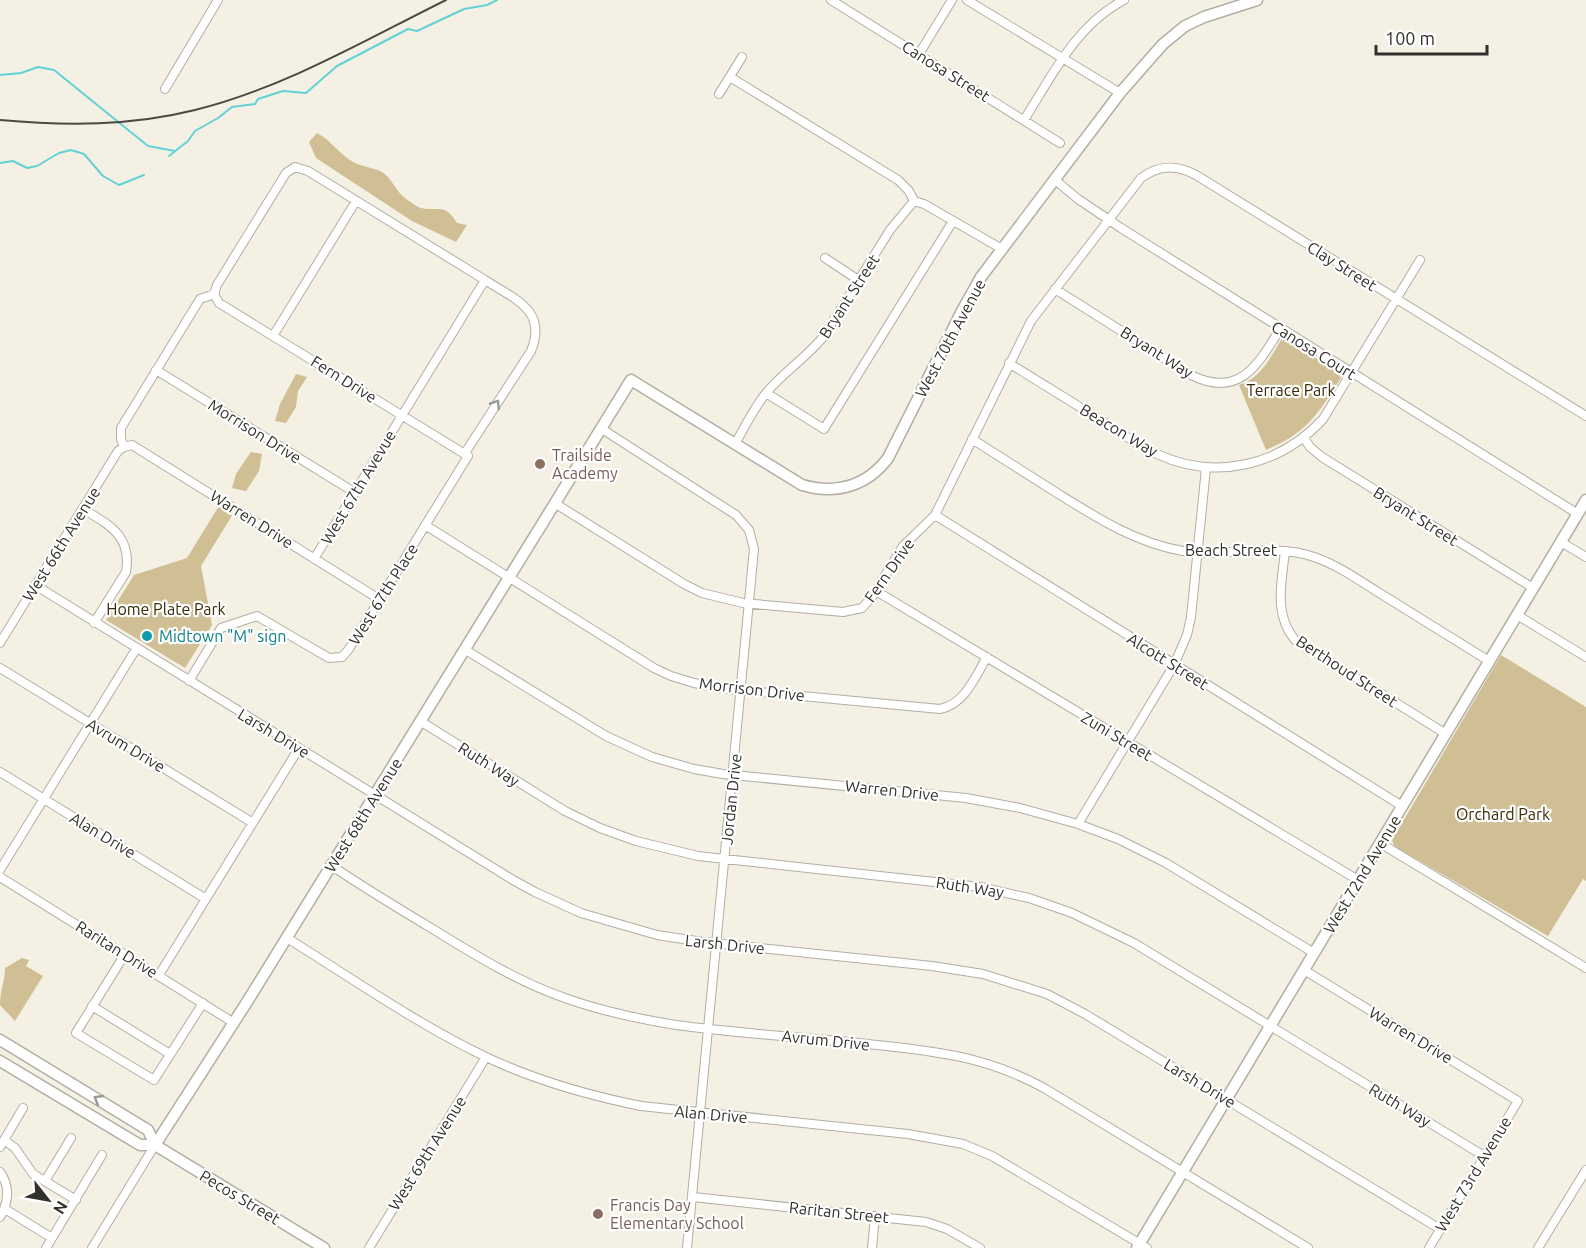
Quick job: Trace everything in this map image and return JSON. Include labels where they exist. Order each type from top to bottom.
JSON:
[{"type":"street","points":[[165,89],[218,0]]},
{"type":"street","name":"Canosa Street","points":[[831,0],[1060,142]]},
{"type":"street","points":[[919,54],[952,0]]},
{"type":"street","points":[[967,0],[1120,93]]},
{"type":"street","points":[[1024,120],[1061,58],[1086,29],[1112,6],[1124,0]]},
{"type":"street","name":"West 70th Avenue","points":[[631,380],[790,479],[810,487],[830,489],[848,487],[870,477],[888,458],[968,301],[1002,249],[1120,93],[1163,44],[1185,27],[1204,17],[1257,0]]},
{"type":"street","points":[[719,94],[742,57]]},
{"type":"street","points":[[730,76],[898,180],[909,191],[914,201],[924,204],[1002,249]]},
{"type":"street","name":"West 67th Place","points":[[189,681],[221,628],[257,616],[328,658],[342,657],[350,649],[531,351],[537,328],[534,317],[525,305],[308,171],[295,167],[286,174],[217,285],[214,294]]},
{"type":"street","name":"Clay Street","points":[[1108,220],[1132,188],[1148,173],[1165,167],[1184,168],[1586,416]]},
{"type":"street","name":"Canosa Court","points":[[1054,179],[1108,220],[1578,514]]},
{"type":"street","points":[[273,336],[356,201]]},
{"type":"street","name":"Bryant Street","points":[[735,444],[766,393],[813,350],[836,319],[890,230],[914,201]]},
{"type":"street","name":"Fern Drive","points":[[556,504],[692,588],[718,598],[750,604],[851,612],[862,608],[876,591],[903,546],[935,515],[1031,321],[1108,220]]},
{"type":"street","points":[[766,393],[824,429],[953,221]]},
{"type":"street","points":[[825,258],[860,280]]},
{"type":"street","name":"Beacon Way","points":[[1009,363],[1156,453],[1185,464],[1206,468],[1235,467],[1252,463],[1284,450],[1304,438],[1323,419],[1420,260]]},
{"type":"street","name":"West 67th Avevue","points":[[314,559],[485,280]]},
{"type":"street","name":"Bryant Way","points":[[1055,289],[1191,375],[1208,382],[1230,381],[1250,372],[1260,362],[1280,329]]},
{"type":"street","points":[[124,447],[121,428],[200,299],[214,294]]},
{"type":"street","name":"Fern Drive","points":[[214,294],[219,303],[467,454]]},
{"type":"street","name":"Morrison Drive","points":[[156,370],[354,492]]},
{"type":"street","name":"West 68th Avenue","points":[[92,1248],[332,866],[631,380]]},
{"type":"street","name":"Jordan Drive","points":[[602,429],[730,511],[751,534],[754,549],[687,1248]]},
{"type":"street","name":"Bryant Street","points":[[1304,438],[1310,447],[1322,457],[1533,588]]},
{"type":"street","name":"Beach Street","points":[[972,439],[1118,530],[1170,548],[1198,553],[1226,554],[1267,549],[1317,558],[1343,570],[1489,661]]},
{"type":"street","name":"Warren Drive","points":[[124,447],[132,445],[379,598]]},
{"type":"street","name":"West 66th Avenue","points":[[0,643],[117,451],[124,447]]},
{"type":"street","points":[[1078,824],[1182,649],[1189,627],[1206,468]]},
{"type":"street","name":"West 72nd Avenue","points":[[1141,1247],[1227,1098],[1586,500]]},
{"type":"street","points":[[83,509],[120,535],[128,562],[126,572],[94,623]]},
{"type":"street","name":"Alcott Street","points":[[935,515],[1402,806]]},
{"type":"street","name":"Morrison Drive","points":[[425,525],[630,654],[664,673],[694,682],[940,710],[960,700],[987,657]]},
{"type":"street","points":[[1561,542],[1586,557]]},
{"type":"street","name":"Berthoud Street","points":[[1285,551],[1281,606],[1284,624],[1295,640],[1446,734]]},
{"type":"street","name":"Larsh Drive","points":[[35,585],[513,880],[558,904],[633,929],[680,939],[932,966],[983,974],[1047,994],[1227,1098],[1440,1229]]},
{"type":"street","name":"Zuni Street","points":[[876,591],[1358,880]]},
{"type":"street","points":[[1517,615],[1586,657]]},
{"type":"street","points":[[0,870],[136,649]]},
{"type":"street","name":"Warren Drive","points":[[464,649],[626,747],[680,766],[734,775],[966,798],[1020,808],[1078,824],[1118,839],[1166,863],[1314,953]]},
{"type":"street","name":"Avrum Drive","points":[[0,668],[253,823]]},
{"type":"street","name":"Ruth Way","points":[[420,721],[566,811],[600,828],[656,847],[724,859],[951,882],[1004,891],[1072,913],[1114,933],[1484,1156]]},
{"type":"street","points":[[159,975],[299,748]]},
{"type":"street","name":"Alan Drive","points":[[0,772],[206,898]]},
{"type":"street","points":[[1380,843],[1586,968]]},
{"type":"street","name":"Avrum Drive","points":[[332,866],[472,953],[565,998],[630,1016],[708,1029],[939,1052],[983,1061],[1007,1070],[1044,1088],[1308,1248]]},
{"type":"street","name":"Raritan Drive","points":[[0,877],[234,1023]]},
{"type":"street","name":"Alan Drive","points":[[287,938],[448,1038],[525,1074],[641,1106],[908,1134],[963,1144],[992,1156],[1141,1247]]},
{"type":"street","points":[[125,954],[76,1033],[93,1044],[154,1080],[203,1003]]},
{"type":"street","name":"Warren Drive","points":[[1304,970],[1518,1101]]},
{"type":"street","points":[[92,1006],[170,1053]]},
{"type":"street","name":"Pecos Street","points":[[0,1040],[148,1130],[155,1145]]},
{"type":"street","name":"West 69th Avenue","points":[[369,1248],[486,1057]]},
{"type":"street","name":"Pecos Street","points":[[0,1061],[140,1144],[155,1145],[324,1248]]},
{"type":"street","name":"West 73rd Avenue","points":[[1429,1248],[1518,1101]]},
{"type":"street","points":[[23,1108],[2,1144],[15,1148],[33,1174],[76,1200]]},
{"type":"street","points":[[45,1181],[71,1138]]},
{"type":"street","points":[[46,1248],[102,1155]]},
{"type":"street","points":[[1538,1248],[1586,1170]]},
{"type":"street","points":[[0,1172],[8,1193],[2,1213],[52,1238]]},
{"type":"street","name":"Raritan Street","points":[[693,1197],[934,1224],[980,1248]]},
{"type":"street","points":[[872,1248],[875,1216]]},
{"type":"green space","points":[[317,133],[353,162],[383,173],[402,195],[416,206],[445,210],[457,223],[467,225],[456,242],[412,221],[316,158],[309,142]]},
{"type":"green space","name":"Terrace Park","points":[[1287,339],[1339,373],[1341,378],[1318,412],[1302,429],[1266,450],[1239,385],[1253,378],[1269,360],[1281,340]]},
{"type":"green space","points":[[296,374],[307,377],[298,391],[296,407],[286,423],[275,421],[280,404]]},
{"type":"green space","points":[[251,452],[262,454],[259,471],[246,491],[232,488],[236,474]]},
{"type":"green space","name":"Home Plate Park","points":[[222,501],[236,509],[201,566],[212,625],[185,668],[106,620],[134,575],[187,558]]},
{"type":"green space","name":"Orchard Park","points":[[1501,655],[1586,707],[1586,881],[1583,879],[1548,936],[1394,846],[1392,840]]},
{"type":"green space","points":[[22,958],[29,960],[26,966],[43,976],[15,1021],[0,1005],[0,1000],[5,968]]},
{"type":"waterway","points":[[169,156],[188,141],[195,131],[232,107],[255,104],[258,99],[283,91],[306,93],[337,66],[408,29],[417,31],[464,9],[487,5],[497,0]]},
{"type":"waterway","points":[[0,75],[21,73],[38,67],[54,70],[148,146],[175,151]]},
{"type":"waterway","points":[[0,163],[13,161],[27,168],[37,166],[59,153],[71,150],[84,154],[103,176],[119,185],[144,175]]},
{"type":"railway","points":[[0,120],[74,124],[123,122],[195,110],[228,101],[324,62],[446,0]]},
{"type":"place","name":"Trailside Academy","points":[[540,464]]},
{"type":"place","name":"Midtown \"M\" sign","points":[[147,636]]},
{"type":"place","name":"Francis Day Elementary School","points":[[598,1214]]}]
